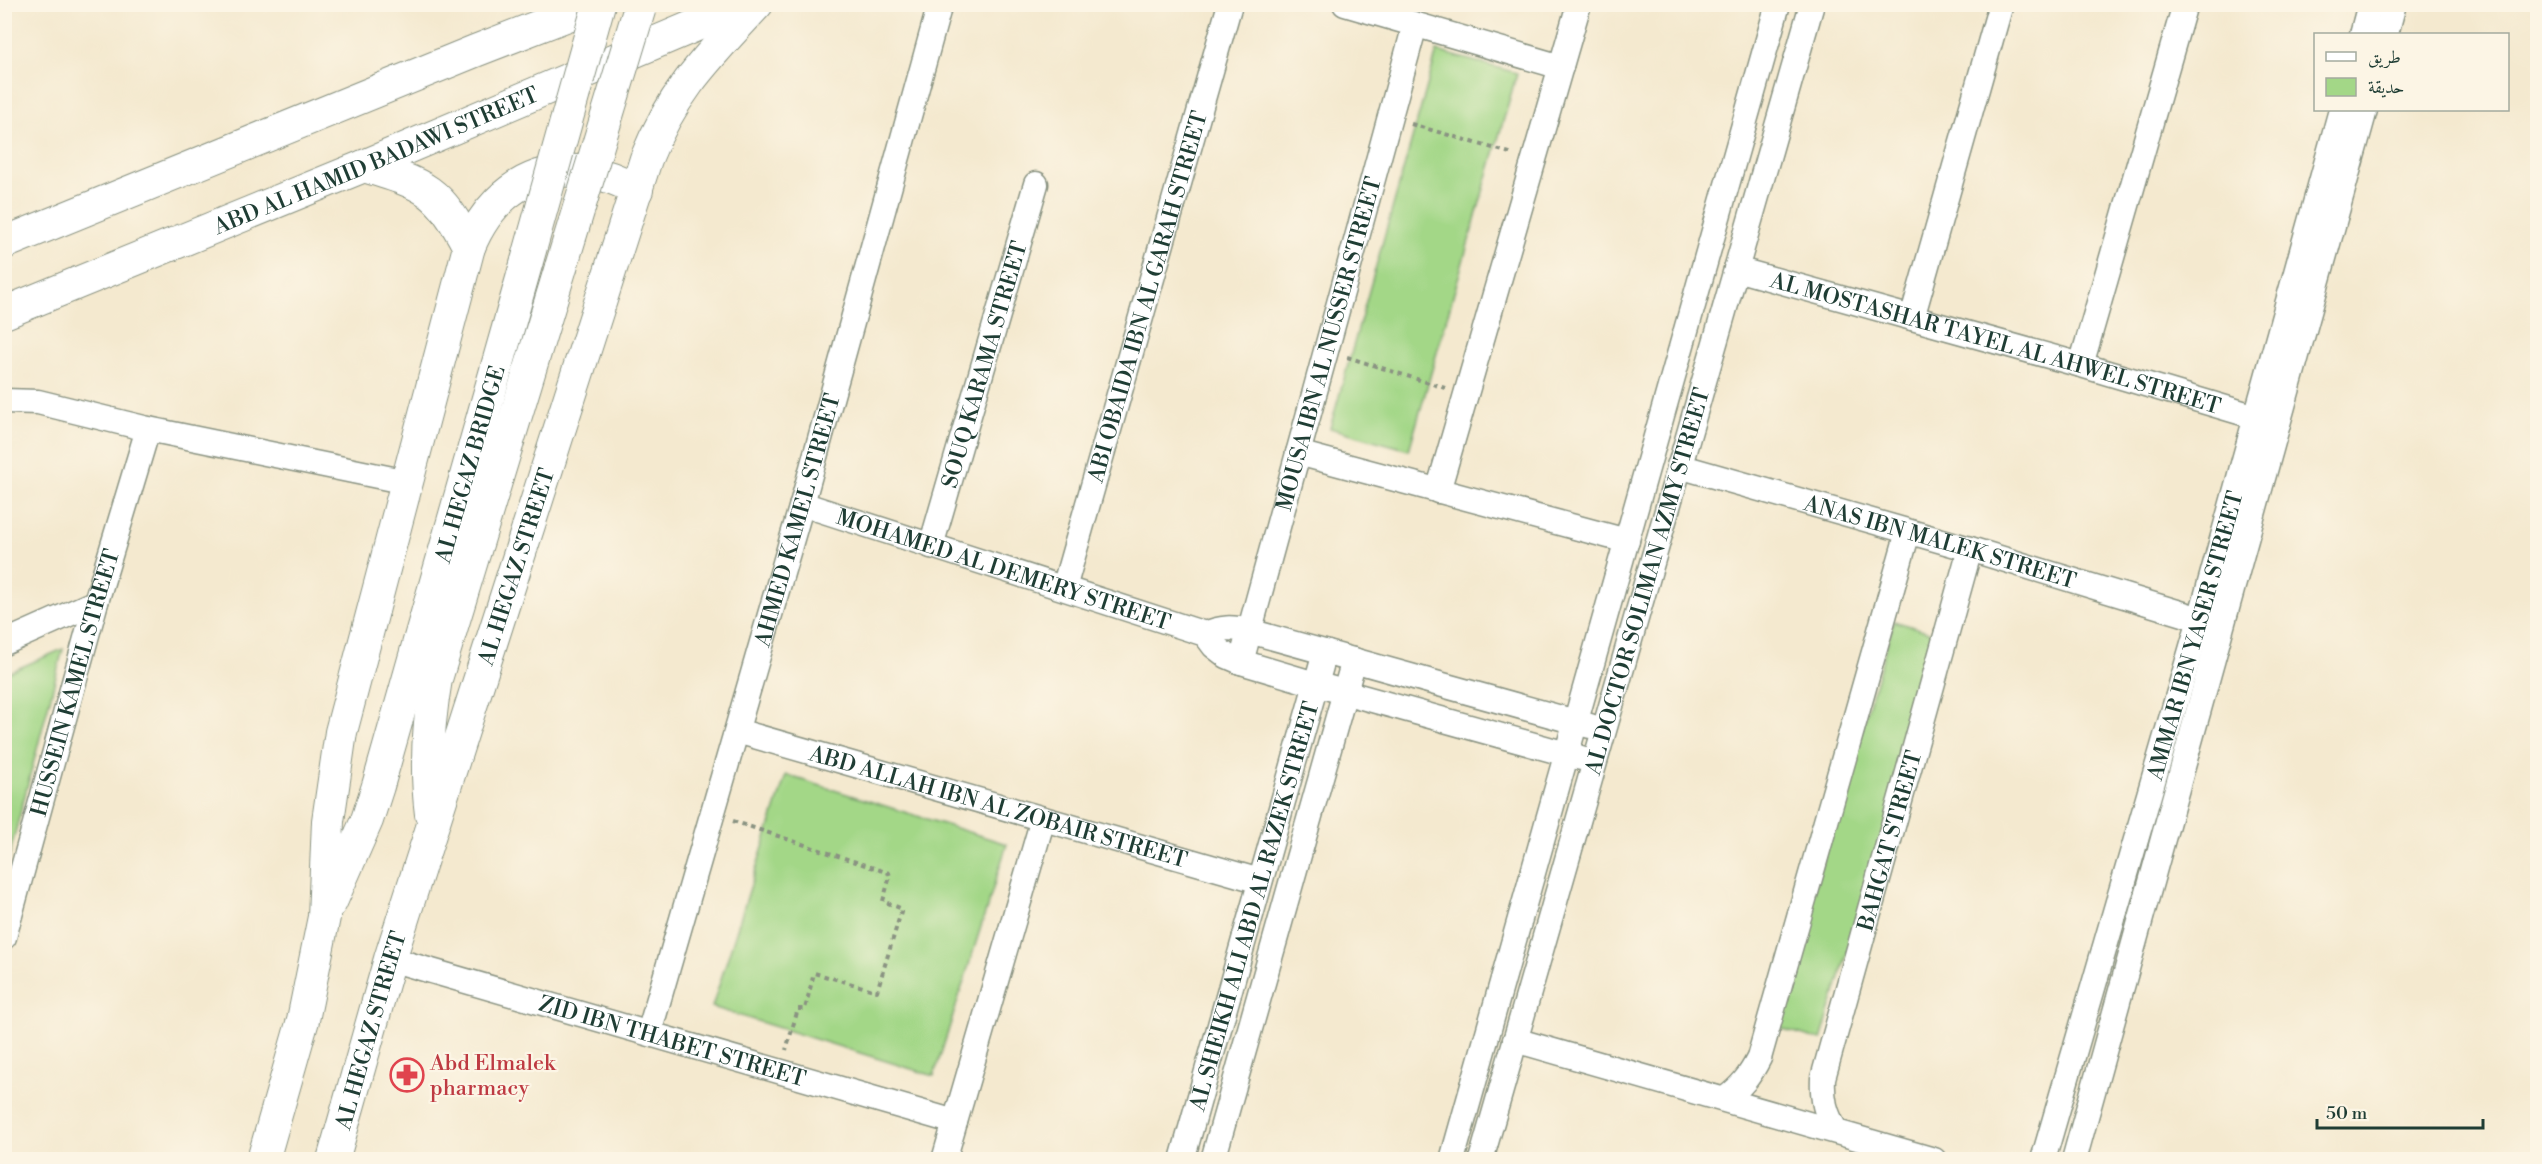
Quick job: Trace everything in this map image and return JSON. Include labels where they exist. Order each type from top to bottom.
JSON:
[{"type":"main road","points":[[475,51],[531,4]]},
{"type":"main road","points":[[4,243],[475,51],[598,4]]},
{"type":"main road","name":"AL HEGAZ BRIDGE","points":[[324,917],[367,820],[378,786],[598,4]]},
{"type":"main road","name":"AL HEGAZ BRIDGE","points":[[432,827],[427,755],[436,679],[641,4]]},
{"type":"main road","name":"ABD AL HAMID BADAWI STREET","points":[[4,313],[364,166],[746,4]]},
{"type":"main road","name":"AL HEGAZ STREET","points":[[333,1160],[390,959],[658,129],[692,75],[757,4]]},
{"type":"main road","points":[[364,166],[409,180],[423,187],[447,208],[469,247]]},
{"type":"main road","points":[[263,1160],[303,1020],[324,917],[328,821],[341,732],[469,247],[488,211],[502,196],[519,184],[538,176],[558,171],[600,173],[637,190]]},
{"type":"street","name":"ABI OBAIDA IBN AL GARAH STREET","points":[[1064,588],[1230,4]]},
{"type":"street","points":[[1345,4],[1561,67]]},
{"type":"street","points":[[1438,491],[1579,4]]},
{"type":"street","name":"AL DOCTOR SOLIMAN AZMY STREET","points":[[1452,1160],[1778,4]]},
{"type":"street","name":"AL DOCTOR SOLIMAN AZMY STREET","points":[[1481,1160],[1812,4]]},
{"type":"street","points":[[1912,318],[2001,4]]},
{"type":"street","points":[[2081,365],[2185,4]]},
{"type":"street","points":[[2362,33],[2370,4]]},
{"type":"street","points":[[2386,33],[2394,4]]},
{"type":"street","name":"AHMED KAMEL STREET","points":[[649,1033],[945,7]]},
{"type":"street","name":"MOUSA IBN AL NUSSER STREET","points":[[1241,662],[1415,25]]},
{"type":"street","name":"AMMAR IBN YASER STREET","points":[[2043,1160],[2200,619],[2341,111]]},
{"type":"street","name":"AMMAR IBN YASER STREET","points":[[2074,1160],[2365,111]]},
{"type":"street","name":"SOUQ KARAMA STREET","points":[[932,546],[1036,184]]},
{"type":"street","name":"AL MOSTASHAR TAYEL AL AHWEL STREET","points":[[1736,269],[2081,365],[2256,417]]},
{"type":"street","points":[[4,401],[38,402],[148,429],[407,482]]},
{"type":"street","name":"HUSSEIN KAMEL STREET","points":[[4,938],[96,602],[148,429]]},
{"type":"street","points":[[1298,453],[1627,541]]},
{"type":"street","name":"ANAS IBN MALEK STREET","points":[[1679,466],[1970,549],[2200,619]]},
{"type":"street","name":"MOHAMED AL DEMERY STREET","points":[[802,504],[1205,634],[1214,646],[1227,656],[1241,662],[1595,762]]},
{"type":"street","points":[[1725,1099],[1751,1074],[1759,1058],[1908,532]]},
{"type":"street","name":"BAHGAT STREET","points":[[1836,1131],[1826,1115],[1822,1097],[1823,1078],[1970,549]]},
{"type":"street","points":[[4,643],[96,602]]},
{"type":"street","name":"MOHAMED AL DEMERY STREET","points":[[1205,634],[1219,628],[1250,631],[1604,730]]},
{"type":"street","name":"AL SHEIKH ALI ABD AL RAZEK STREET","points":[[1182,1160],[1325,652]]},
{"type":"street","name":"AL SHEIKH ALI ABD AL RAZEK STREET","points":[[1213,1160],[1354,660]]},
{"type":"street","name":"ABD ALLAH IBN AL ZOBAIR STREET","points":[[736,731],[1260,881]]},
{"type":"street","points":[[944,1160],[1043,819]]},
{"type":"street","name":"ZID IBN THABET STREET","points":[[390,959],[955,1122]]},
{"type":"street","points":[[1515,1040],[1935,1160]]},
{"type":"path","points":[[1390,118],[1534,160]]},
{"type":"path","points":[[1326,351],[1466,395]]},
{"type":"path","points":[[712,814],[889,873],[883,901],[902,908],[877,991],[816,973],[813,975],[805,1009],[797,1010],[780,1071]]},
{"type":"green space","points":[[1437,51],[1517,73],[1409,450],[1330,428]]},
{"type":"green space","points":[[1894,621],[1943,636],[1821,1040],[1773,1026]]},
{"type":"green space","points":[[63,649],[5,872],[5,674]]},
{"type":"green space","points":[[786,775],[1007,844],[934,1076],[712,1007]]},
{"type":"place","name":"Abd Elmalek pharmacy","points":[[407,1075]]}]
